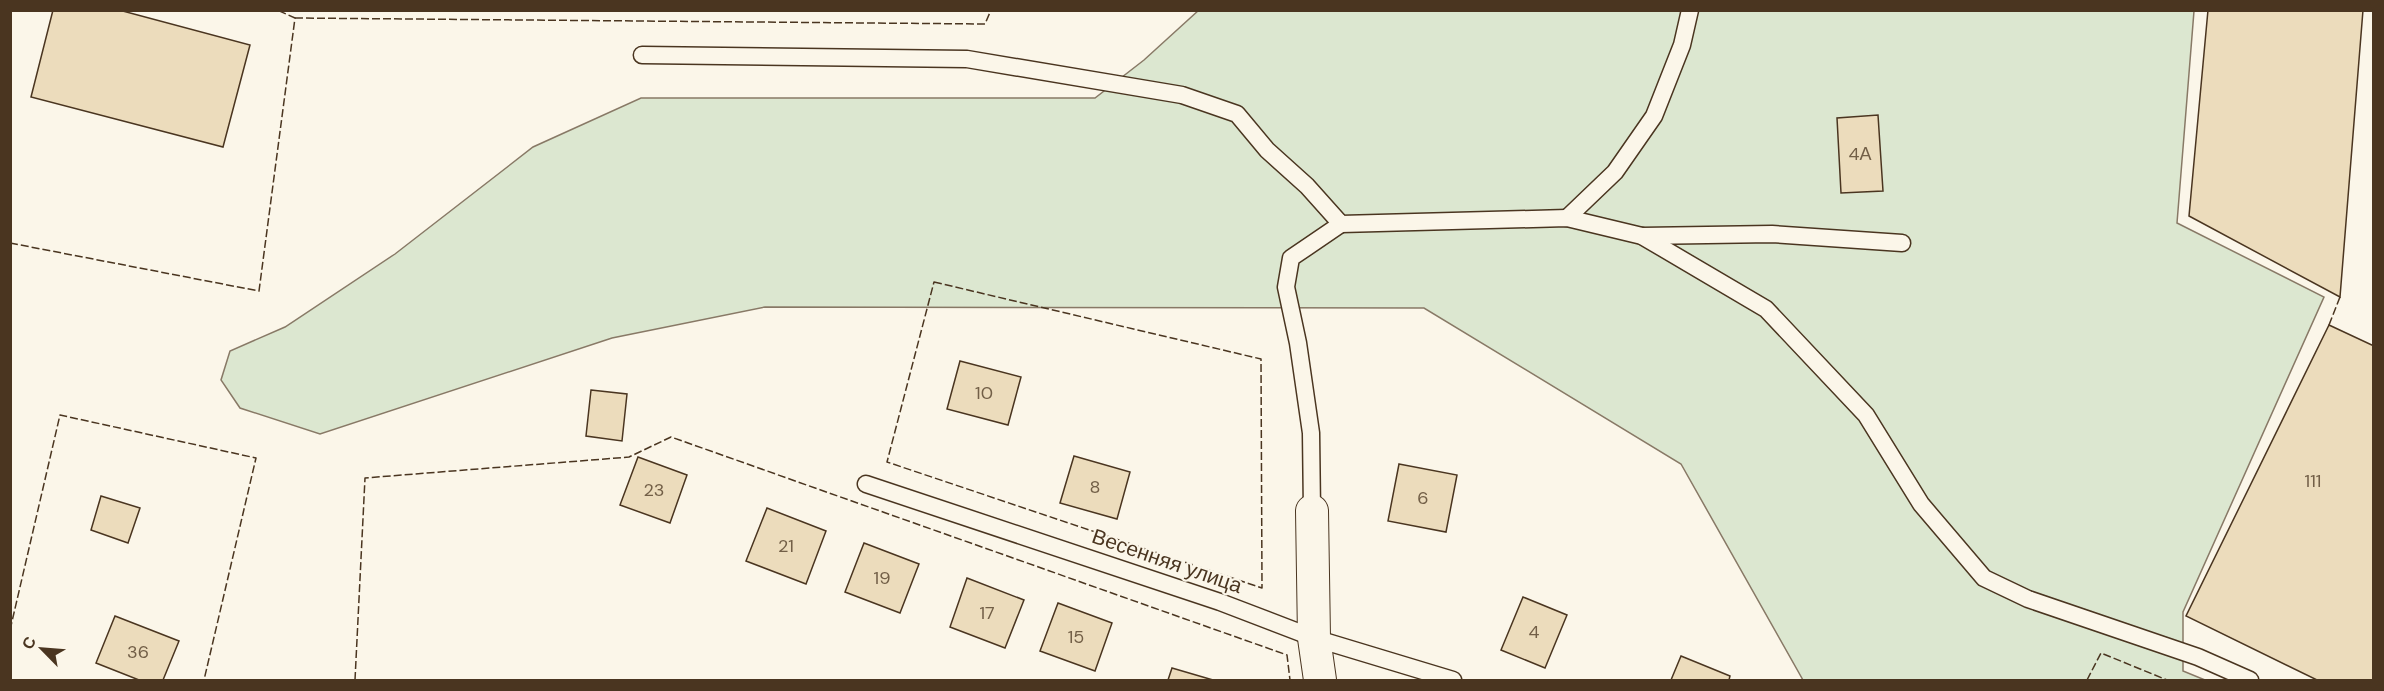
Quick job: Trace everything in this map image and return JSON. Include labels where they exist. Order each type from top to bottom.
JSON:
[{"type":"street","points":[[1312,512],[1314,638],[1320,681]]},
{"type":"lane","points":[[1567,218],[1616,172],[1654,116],[1682,45],[1690,10]]},
{"type":"lane","points":[[642,55],[967,59],[1182,95],[1237,114],[1267,150],[1307,186],[1341,224]]},
{"type":"lane","points":[[1312,512],[1311,433],[1298,343],[1286,286],[1291,258],[1341,224],[1567,218],[1642,236],[1772,234],[1902,243]]},
{"type":"lane","points":[[1642,236],[1766,309],[1866,415],[1921,504],[1984,579],[2028,599],[2198,657],[2250,681]]},
{"type":"lane","name":"Весенняя улица","points":[[866,484],[1220,602],[1314,638],[1453,681]]},
{"type":"green space","points":[[1199,10],[2194,11],[2177,223],[2324,297],[2183,612],[2183,671],[2205,680],[1803,680],[1681,464],[1424,308],[765,307],[612,338],[320,434],[240,408],[221,380],[230,351],[285,327],[395,254],[533,147],[641,98],[1095,98],[1144,60]]},
{"type":"building","points":[[53,10],[119,10],[250,45],[223,147],[31,97]]},
{"type":"building","points":[[2208,10],[2363,10],[2340,297],[2189,216]]},
{"type":"building","points":[[1878,115],[1883,191],[1841,193],[1837,118]]},
{"type":"building","points":[[2329,325],[2374,346],[2374,680],[2317,680],[2186,616]]},
{"type":"building","points":[[960,361],[1021,377],[1008,425],[947,409]]},
{"type":"building","points":[[591,390],[627,394],[622,441],[586,436]]},
{"type":"building","points":[[1074,456],[1130,472],[1117,519],[1060,503]]},
{"type":"building","points":[[638,457],[687,475],[670,523],[620,505]]},
{"type":"building","points":[[1399,464],[1457,475],[1446,532],[1388,521]]},
{"type":"building","points":[[101,496],[140,508],[128,543],[91,530]]},
{"type":"building","points":[[767,508],[826,531],[806,584],[746,561]]},
{"type":"building","points":[[864,543],[919,564],[900,613],[845,592]]},
{"type":"building","points":[[967,578],[1024,600],[1005,648],[950,627]]},
{"type":"building","points":[[1523,597],[1567,615],[1545,668],[1501,650]]},
{"type":"building","points":[[1058,603],[1112,623],[1095,671],[1040,651]]},
{"type":"building","points":[[115,616],[179,641],[163,680],[139,680],[96,663]]},
{"type":"building","points":[[1681,656],[1730,676],[1729,680],[1671,680]]},
{"type":"building","points":[[1172,668],[1213,680],[1168,680]]},
{"type":"fence","points":[[10,243],[259,291],[295,18],[277,10]]},
{"type":"fence","points":[[295,18],[985,24],[991,10]]},
{"type":"fence","points":[[934,282],[1261,359],[1262,588],[887,462],[934,282]]},
{"type":"fence","points":[[2329,325],[2340,297]]},
{"type":"fence","points":[[10,630],[60,415],[256,458],[204,680]]},
{"type":"fence","points":[[355,680],[365,478],[629,457],[671,437],[1287,655],[1290,680]]},
{"type":"fence","points":[[2087,680],[2101,653],[2167,680]]}]
